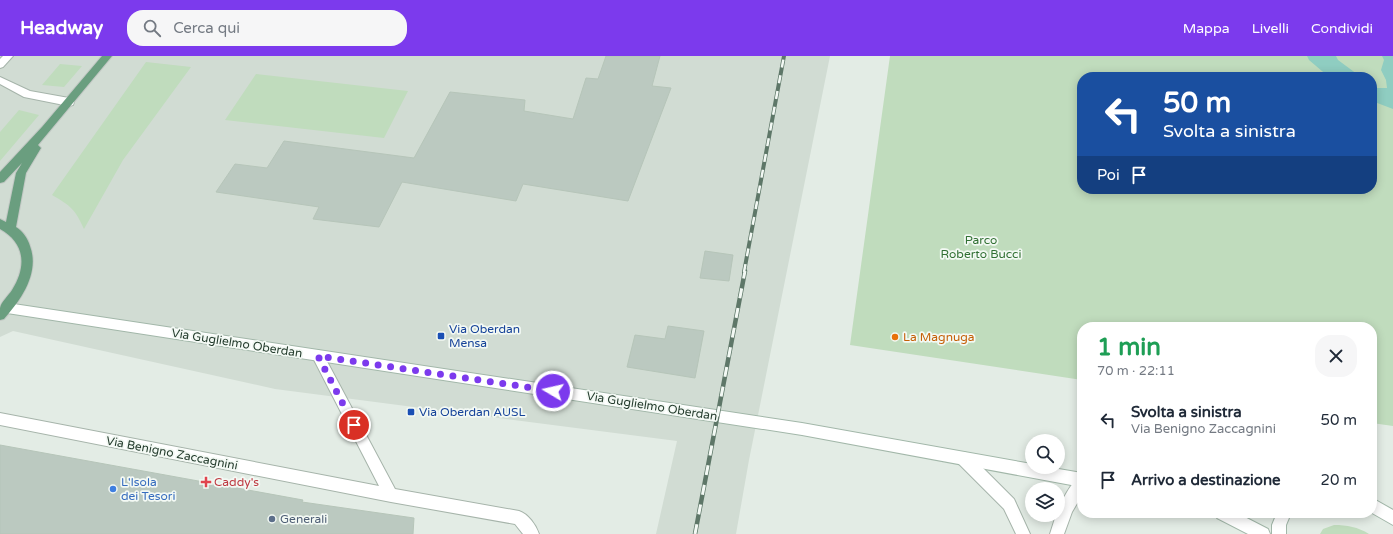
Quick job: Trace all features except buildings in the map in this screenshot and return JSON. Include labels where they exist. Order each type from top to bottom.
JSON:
[{"type":"main road","points":[[0,65],[8,56]]},
{"type":"main road","points":[[0,179],[46,130],[107,56]]},
{"type":"main road","points":[[0,80],[28,94],[69,102]]},
{"type":"main road","points":[[3,312],[23,283],[29,261],[24,242],[5,226],[21,174],[46,130]]},
{"type":"main road","name":"Via Guglielmo Oberdan","points":[[3,312],[318,356],[802,429],[1077,480]]},
{"type":"main road","points":[[318,356],[390,495]]},
{"type":"main road","name":"Via Benigno Zaccagnini","points":[[0,419],[390,495],[519,518],[532,534]]},
{"type":"main road","points":[[964,459],[1008,504],[1023,534]]},
{"type":"main road","points":[[1057,534],[1066,508],[1077,489]]},
{"type":"main road","points":[[1377,508],[1393,518]]},
{"type":"main road","points":[[1232,518],[1263,534]]},
{"type":"main road","points":[[1279,534],[1282,518]]},
{"type":"shaded area","points":[[0,56],[830,56],[749,460],[736,534],[656,534],[677,441],[275,389],[13,331],[0,337]]},
{"type":"green space","name":"Parco Roberto Bucci","points":[[890,56],[1393,56],[1393,426],[1377,424],[1377,322],[1077,322],[1077,379],[850,345]]},
{"type":"green space","points":[[146,62],[191,67],[123,160],[84,229],[75,212],[64,202],[52,195]]},
{"type":"green space","points":[[60,64],[82,66],[64,87],[42,85]]},
{"type":"green space","points":[[256,74],[408,91],[384,138],[225,120]]},
{"type":"green space","points":[[19,110],[39,115],[0,161],[0,132]]},
{"type":"green space","points":[[1334,525],[1352,527],[1369,534],[1320,534],[1323,529]]},
{"type":"water","points":[[1307,56],[1336,56],[1338,60],[1354,72],[1323,72],[1309,60]]},
{"type":"water","points":[[1382,56],[1393,56],[1393,109],[1377,103],[1377,88],[1387,88],[1386,80],[1381,70],[1384,60]]},
{"type":"railway","points":[[744,272],[784,56]]},
{"type":"railway","points":[[695,534],[745,271]]},
{"type":"place","name":"Via Oberdan Mensa","points":[[441,336]]},
{"type":"place","name":"La Magnuga","points":[[895,337]]},
{"type":"place","name":"Via Oberdan AUSL","points":[[411,412]]},
{"type":"place","name":"Caddy's","points":[[206,482]]},
{"type":"place","name":"L'Isola dei Tesori","points":[[113,489]]},
{"type":"place","name":"Generali","points":[[272,519]]},
{"type":"route","points":[[354,425],[318,356],[553,391]]}]
